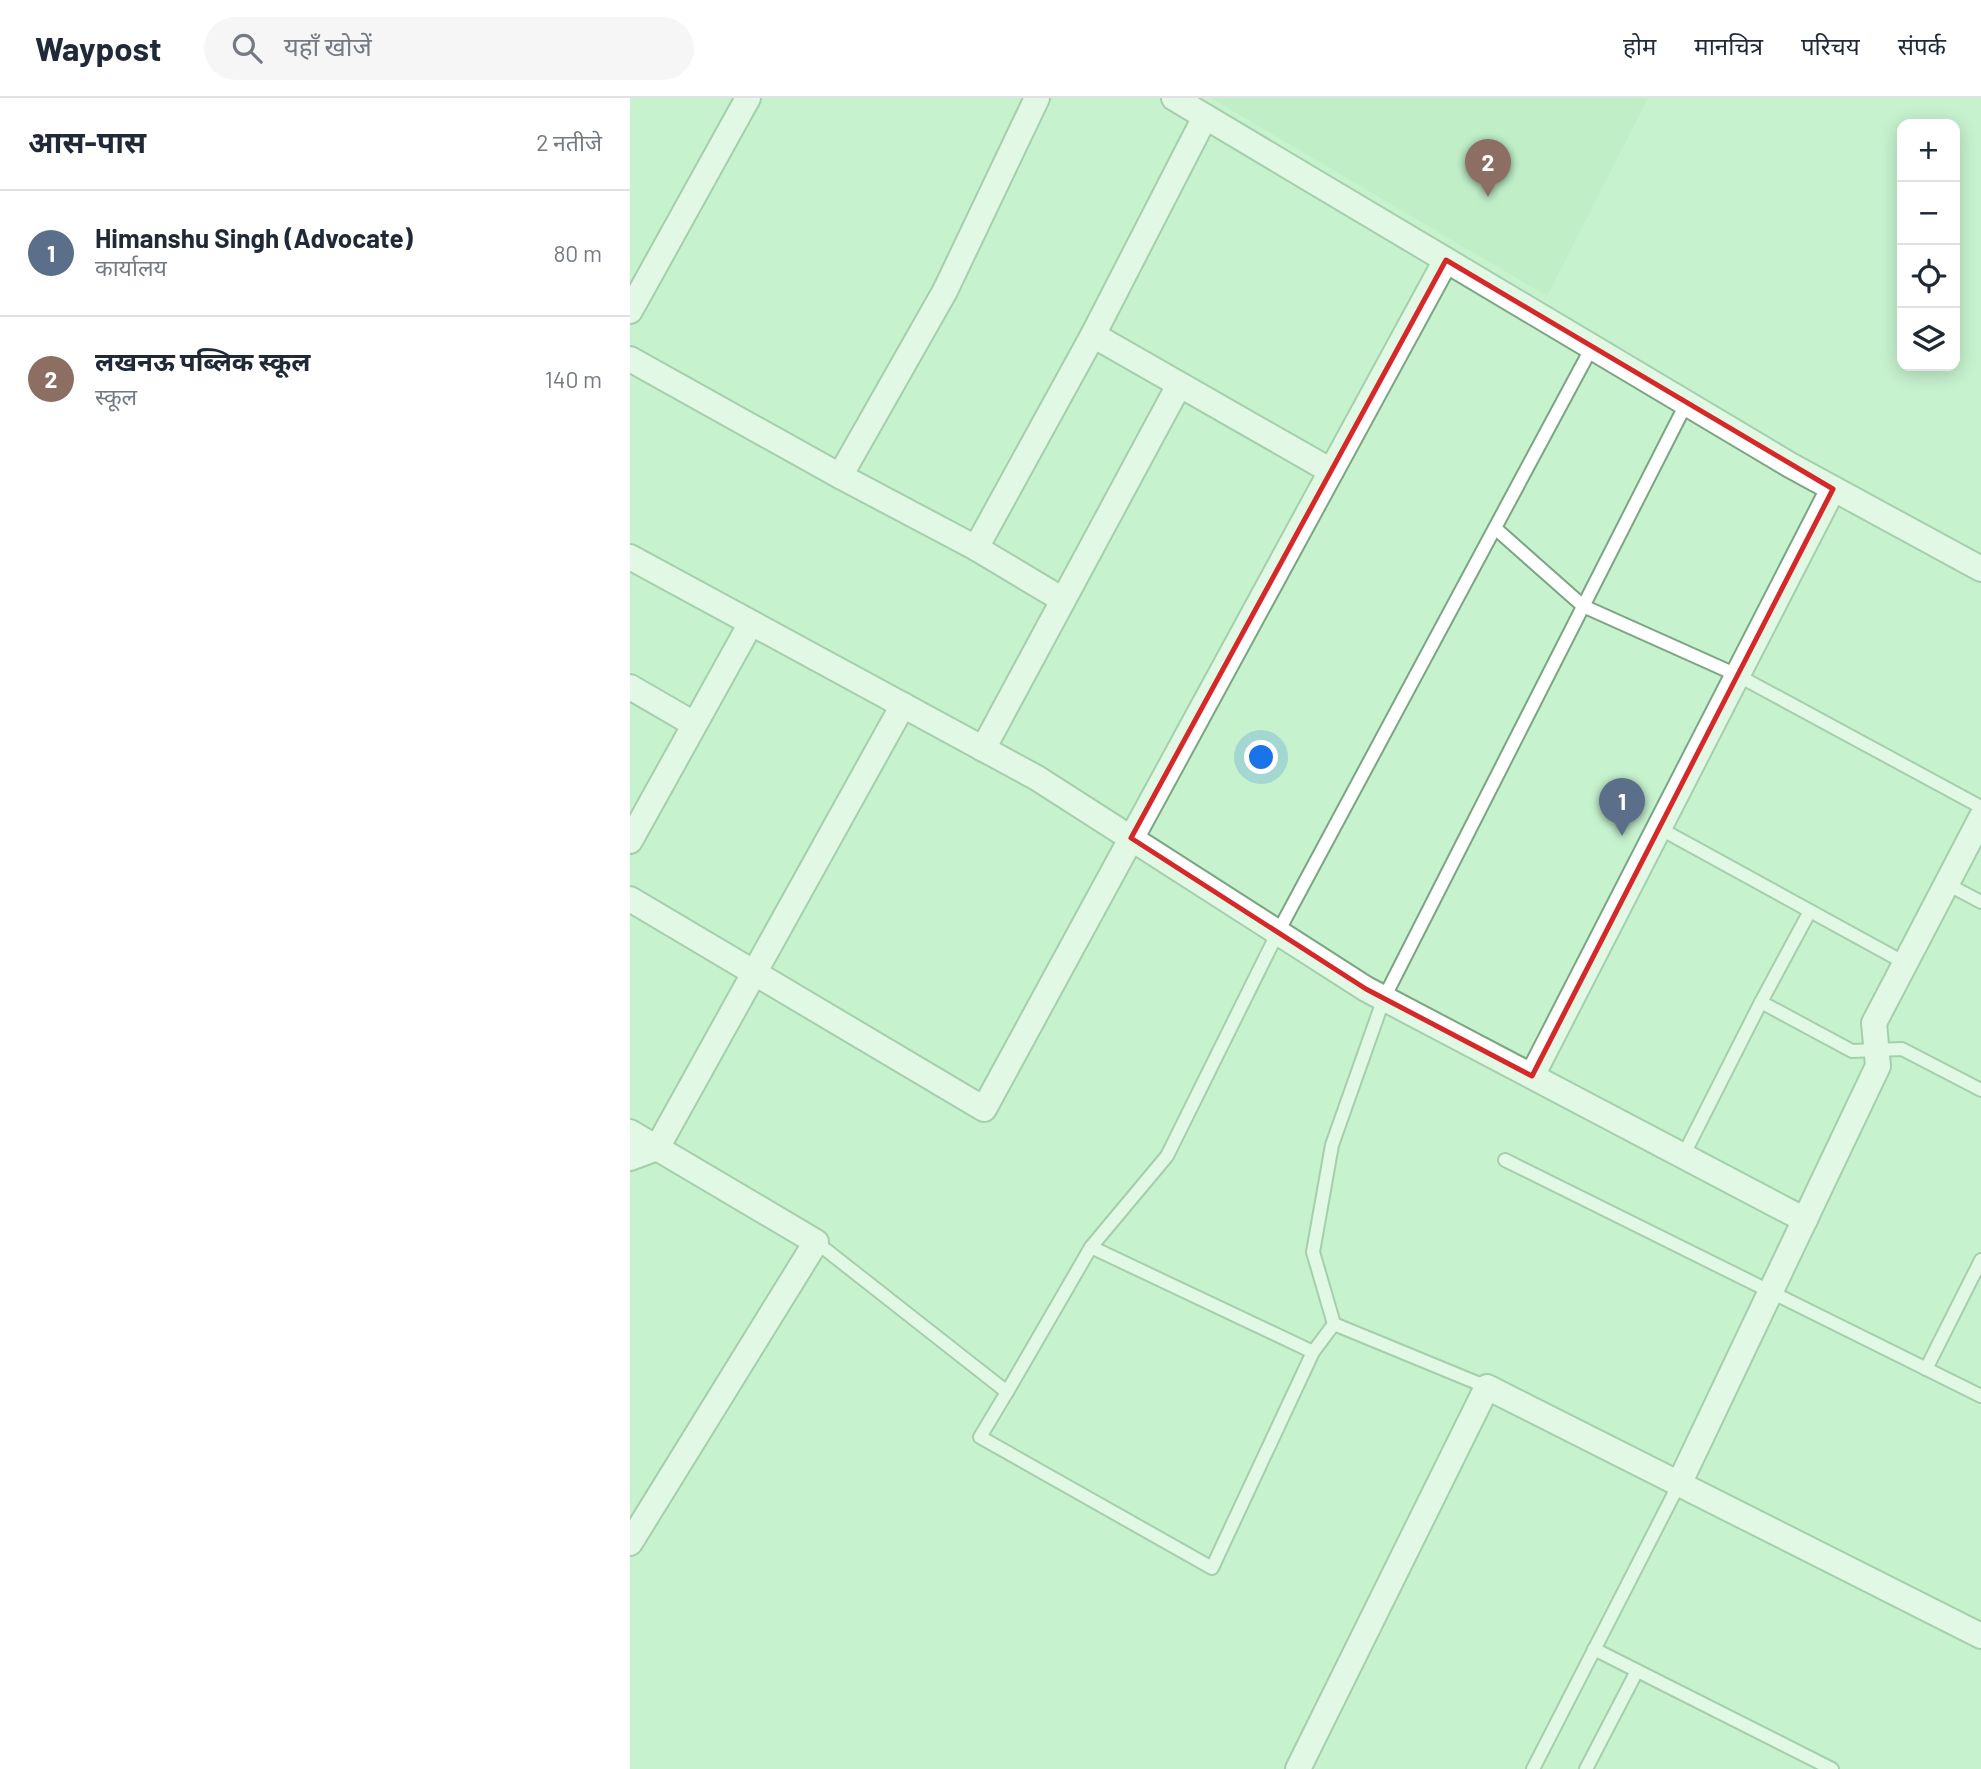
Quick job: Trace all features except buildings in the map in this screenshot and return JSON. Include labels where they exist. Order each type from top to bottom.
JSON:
[{"type":"street","points":[[630,311],[748,98]]},
{"type":"street","points":[[840,476],[945,290],[1037,98]]},
{"type":"street","points":[[1174,98],[1686,404],[1833,489],[1981,569]]},
{"type":"street","points":[[976,548],[1093,335],[1205,117]]},
{"type":"street","points":[[630,900],[984,1109],[1446,260]]},
{"type":"street","points":[[1093,335],[1331,471]]},
{"type":"street","points":[[630,359],[976,548],[1063,600]]},
{"type":"street","points":[[983,749],[1179,385]]},
{"type":"street","points":[[1532,1076],[1833,489]]},
{"type":"street","points":[[630,556],[1037,778],[1366,989],[1805,1220]]},
{"type":"street","points":[[630,841],[751,623]]},
{"type":"street","points":[[630,687],[694,724]]},
{"type":"street","points":[[630,1543],[816,1242],[637,1145],[755,973],[903,705]]},
{"type":"street","points":[[1679,1484],[1878,1066],[1874,1023],[1981,818]]},
{"type":"street","points":[[1298,1769],[1487,1387],[1981,1636]]},
{"type":"lane","points":[[1334,1324],[1313,1352],[1212,1568],[980,1437],[1091,1247],[1167,1156],[1278,932],[1592,347]]},
{"type":"lane","points":[[1334,1324],[1313,1252],[1332,1144],[1384,998],[1686,404]]},
{"type":"lane","points":[[1495,528],[1583,606],[1737,675],[1981,807]]},
{"type":"lane","points":[[1659,828],[1905,963]]},
{"type":"lane","points":[[1947,884],[1981,902]]},
{"type":"lane","points":[[1683,1156],[1810,911]]},
{"type":"lane","points":[[1760,1003],[1852,1051],[1902,1049],[1981,1090]]},
{"type":"lane","points":[[1505,1160],[1981,1396]]},
{"type":"lane","points":[[816,1242],[1007,1392]]},
{"type":"lane","points":[[1091,1247],[1313,1352]]},
{"type":"lane","points":[[1926,1369],[1981,1260]]},
{"type":"lane","points":[[1334,1324],[1487,1387]]},
{"type":"lane","points":[[1533,1769],[1679,1484]]},
{"type":"lane","points":[[1594,1649],[1832,1769]]},
{"type":"lane","points":[[1586,1769],[1637,1671]]},
{"type":"highlighted area","points":[[1446,260],[1833,489],[1532,1076],[1366,989],[1131,838]]},
{"type":"shaded area","points":[[1211,98],[1648,98],[1547,296]]},
{"type":"place","name":"लखनऊ पब्लिक स्कूल","points":[[1488,197]]},
{"type":"place","name":"Himanshu Singh (Advocate)","points":[[1622,836]]}]
